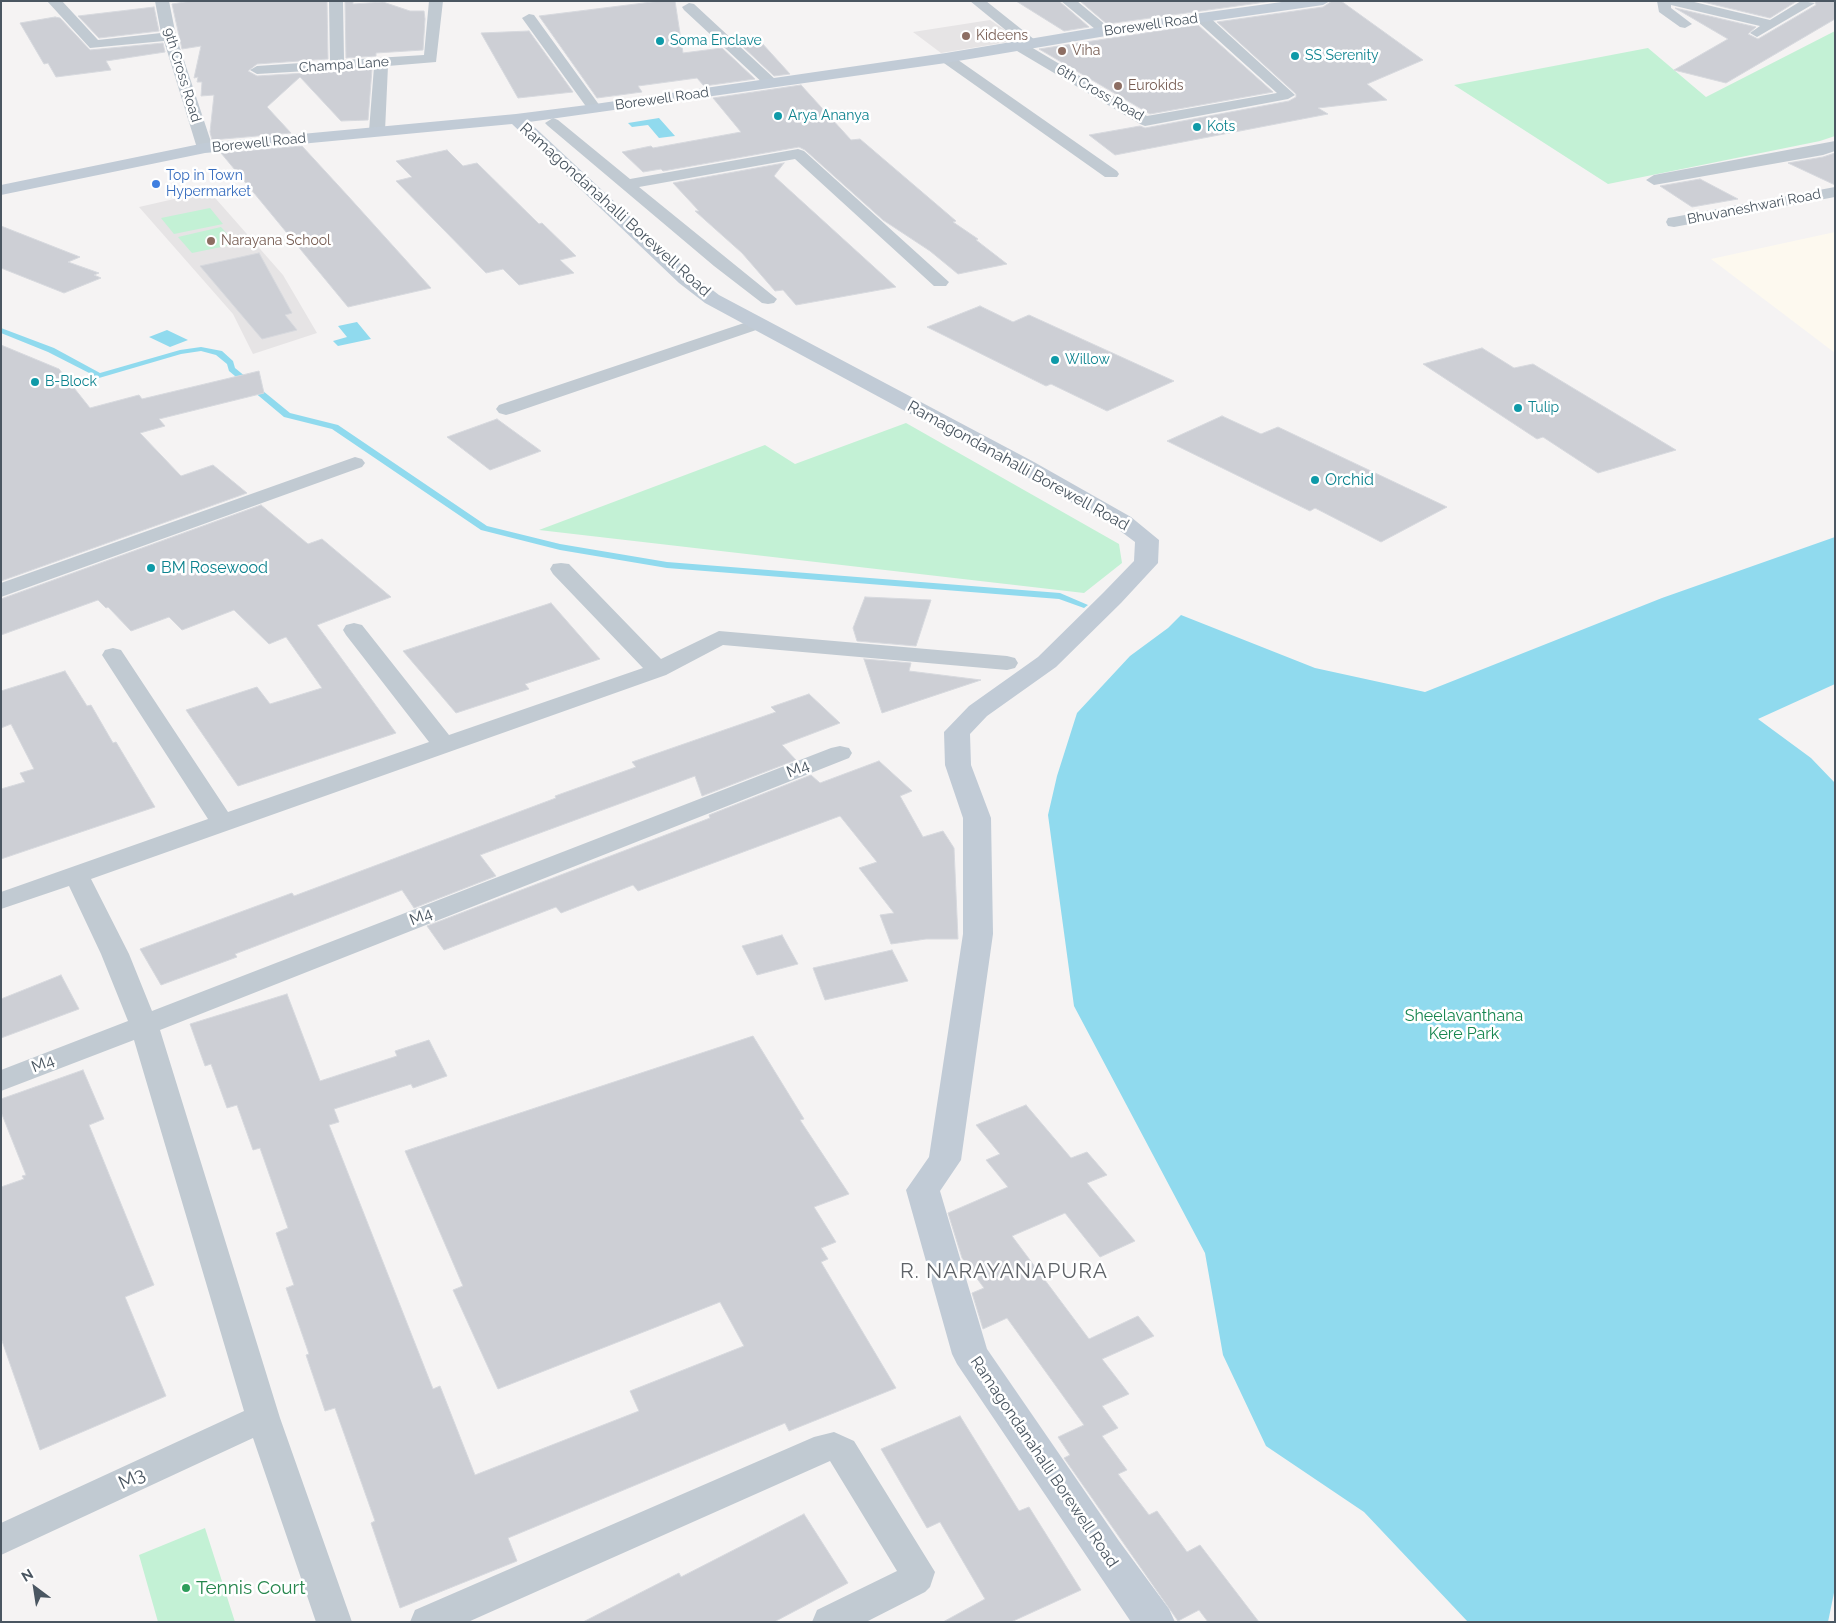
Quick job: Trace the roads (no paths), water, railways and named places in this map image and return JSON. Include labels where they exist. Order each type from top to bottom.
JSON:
[{"type":"street","points":[[54,1],[95,45],[169,36]]},
{"type":"street","name":"9th Cross Road","points":[[162,1],[169,36],[205,148]]},
{"type":"street","points":[[338,65],[336,1],[344,1]]},
{"type":"street","name":"Champa Lane","points":[[257,70],[431,59],[436,1]]},
{"type":"street","name":"6th Cross Road","points":[[977,1],[1024,44],[1145,121],[1277,95],[1288,95],[1202,18]]},
{"type":"street","points":[[1068,1],[1106,31]]},
{"type":"street","name":"Borewell Road","points":[[1,190],[205,148],[516,119],[595,109],[946,58],[1106,31],[1202,18],[1275,4],[1323,1]]},
{"type":"street","points":[[1664,1],[1664,9],[1685,24]]},
{"type":"street","points":[[1672,1],[1771,24]]},
{"type":"street","points":[[1755,34],[1806,4],[1781,1]]},
{"type":"street","points":[[689,7],[771,84]]},
{"type":"street","points":[[529,18],[595,109]]},
{"type":"street","points":[[946,58],[1111,174]]},
{"type":"street","points":[[377,131],[381,62]]},
{"type":"street","name":"Ramagondanahalli Borewell Road","points":[[516,119],[686,279],[712,299],[1026,467],[1123,522],[1147,540],[1146,563],[1112,598],[1047,662],[978,711],[956,732],[958,765],[978,818],[978,934],[945,1160],[923,1190],[970,1354],[1105,1553],[1155,1622]]},
{"type":"street","points":[[553,123],[720,262],[768,299]]},
{"type":"street","points":[[1654,180],[1823,150],[1835,146]]},
{"type":"street","points":[[627,184],[798,154],[940,282]]},
{"type":"street","name":"Bhuvaneshwari Road","points":[[1674,222],[1835,192]]},
{"type":"street","points":[[506,409],[756,324]]},
{"type":"street","points":[[1,591],[356,463]]},
{"type":"street","points":[[561,569],[658,670]]},
{"type":"street","points":[[354,630],[444,745]]},
{"type":"street","points":[[1,901],[658,670],[719,638],[1008,663]]},
{"type":"street","points":[[113,655],[223,823]]},
{"type":"street","name":"M4","points":[[1,1081],[840,752]]},
{"type":"street","points":[[76,875],[115,954],[144,1026],[263,1418],[334,1622]]},
{"type":"street","name":"M3","points":[[3,1534],[263,1418]]},
{"type":"street","points":[[428,1622],[826,1447],[834,1446],[842,1451],[917,1574],[912,1581],[830,1622]]},
{"type":"water","points":[[659,118],[675,136],[659,138],[648,125],[632,127],[628,123]]},
{"type":"water","points":[[357,322],[371,339],[338,346],[333,341],[347,337],[338,326]]},
{"type":"water","points":[[167,330],[188,340],[170,347],[149,337]]},
{"type":"water","name":"Sheelavanthana Kere Park","points":[[1835,537],[1835,684],[1758,719],[1811,758],[1835,783],[1835,1588],[1828,1622],[1468,1622],[1364,1512],[1266,1446],[1223,1355],[1205,1253],[1074,1006],[1048,815],[1057,776],[1077,713],[1130,656],[1168,628],[1181,615],[1315,668],[1425,692],[1662,598]]},
{"type":"waterway","points":[[1,330],[51,350],[99,376],[180,352],[201,349],[219,353],[230,363],[232,369],[287,415],[335,427],[484,528],[560,547],[667,565],[1060,596],[1084,605]]},
{"type":"place","name":"Kideens","points":[[966,36]]},
{"type":"place","name":"Soma Enclave","points":[[660,41]]},
{"type":"place","name":"Viha","points":[[1062,51]]},
{"type":"place","name":"SS Serenity","points":[[1295,56]]},
{"type":"place","name":"Eurokids","points":[[1118,86]]},
{"type":"place","name":"Arya Ananya","points":[[778,116]]},
{"type":"place","name":"Kots","points":[[1197,127]]},
{"type":"place","name":"Top in Town Hypermarket","points":[[156,184]]},
{"type":"place","name":"Narayana School","points":[[211,241]]},
{"type":"place","name":"Willow","points":[[1055,360]]},
{"type":"place","name":"B-Block","points":[[35,382]]},
{"type":"place","name":"Tulip","points":[[1518,408]]},
{"type":"place","name":"Orchid","points":[[1315,480]]},
{"type":"place","name":"BM Rosewood","points":[[151,568]]},
{"type":"place","name":"Tennis Court","points":[[186,1588]]},
{"type":"district","name":"R. NARAYANAPURA","points":[[1004,1272]]}]
